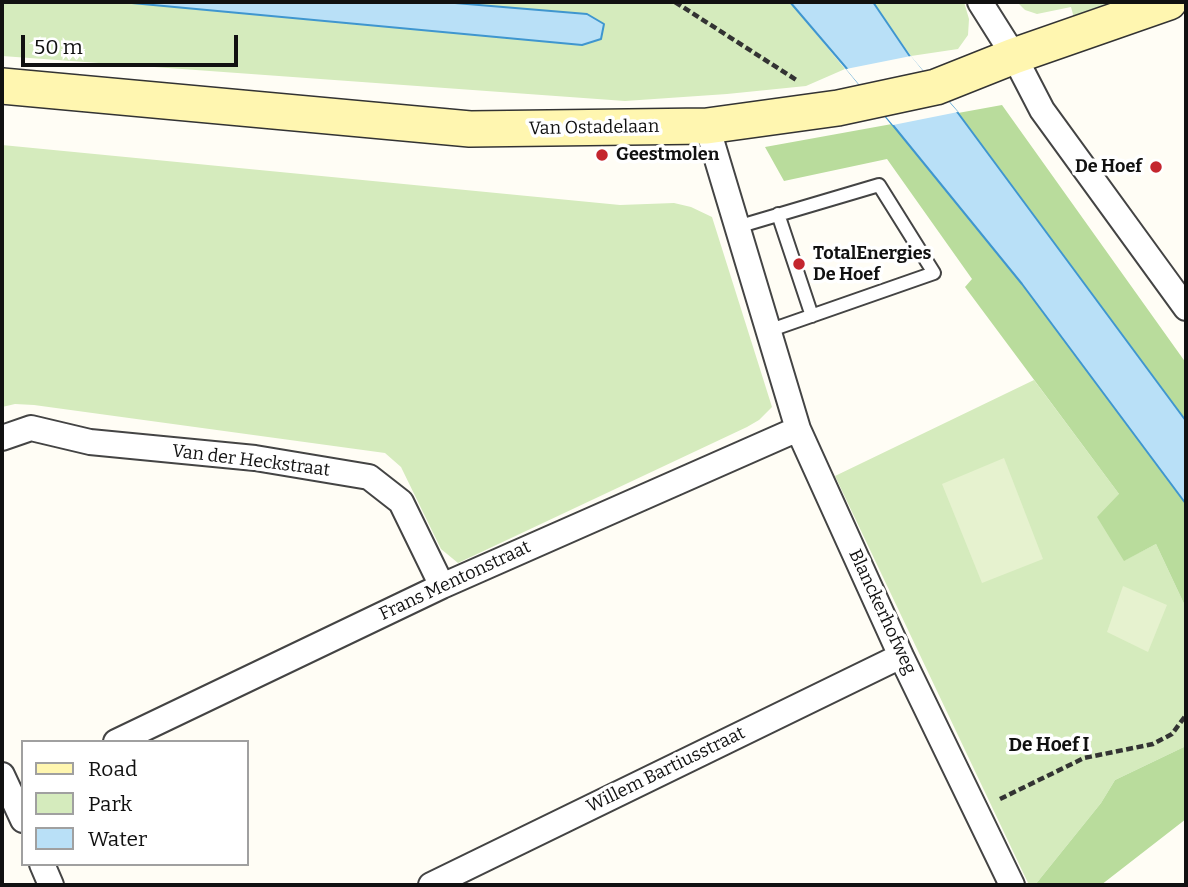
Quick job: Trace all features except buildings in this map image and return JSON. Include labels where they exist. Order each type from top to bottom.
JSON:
[{"type":"street","points":[[980,2],[1014,57],[1042,110],[1186,308]]},
{"type":"street","name":"Van Ostadelaan","points":[[2,86],[470,129],[707,126],[838,108],[936,87],[1169,2]]},
{"type":"street","name":"Blanckerhofweg","points":[[707,126],[798,429],[901,656],[1012,885]]},
{"type":"street","name":"Van der Heckstraat","points":[[2,438],[31,428],[90,442],[255,458],[369,477],[401,502],[442,586]]},
{"type":"street","name":"Frans Mentonstraat","points":[[120,740],[442,586],[798,429]]},
{"type":"street","name":"Willem Bartiusstraat","points":[[432,885],[901,656]]},
{"type":"street","points":[[12,784],[21,813]]},
{"type":"street","points":[[43,866],[51,885]]},
{"type":"lane","points":[[737,227],[880,185],[934,273],[768,331]]},
{"type":"lane","points":[[778,214],[811,316]]},
{"type":"path","points":[[675,2],[838,108]]},
{"type":"path","points":[[976,811],[1084,758],[1153,744],[1172,734],[1186,715]]},
{"type":"green space","points":[[2,2],[121,2],[582,45],[587,14],[443,2],[790,2],[845,69],[806,86],[625,101],[2,56]]},
{"type":"green space","points":[[873,2],[964,2],[969,19],[968,35],[958,49],[911,56]]},
{"type":"green space","points":[[1017,2],[1127,2],[1074,18],[1071,7],[1037,14],[1025,10]]},
{"type":"green space","points":[[1002,105],[1186,363],[1186,421],[958,113]]},
{"type":"green space","points":[[892,124],[1022,284],[1186,504],[1186,608],[1156,544],[1124,561],[1097,517],[1119,494],[965,287],[972,279],[887,159],[784,181],[765,147]]},
{"type":"green space","points":[[2,145],[620,205],[674,203],[691,207],[712,217],[772,407],[747,427],[458,563],[441,549],[401,467],[385,453],[34,405],[15,404],[2,407]]},
{"type":"green space","points":[[1034,380],[1119,494],[1125,560],[1156,544],[1186,608],[1186,746],[1115,780],[1101,803],[1035,885],[1029,885],[835,476]]},
{"type":"green space","points":[[1004,458],[1043,559],[982,583],[942,484]]},
{"type":"green space","points":[[1123,586],[1167,605],[1148,652],[1107,632]]},
{"type":"green space","points":[[1186,746],[1186,819],[1101,885],[1035,885],[1101,803],[1115,780]]},
{"type":"water","points":[[121,2],[443,2],[587,14],[604,24],[601,39],[582,45]]},
{"type":"water","points":[[790,2],[873,2],[911,58],[958,113],[1186,421],[1186,504],[1022,284]]},
{"type":"pier","points":[[911,56],[958,112],[893,125],[846,69]]},
{"type":"place","name":"Geestmolen","points":[[602,155]]},
{"type":"place","name":"De Hoef","points":[[1156,167]]},
{"type":"place","name":"TotalEnergies De Hoef","points":[[799,264]]},
{"type":"district","name":"De Hoef I","points":[[1049,746]]}]
